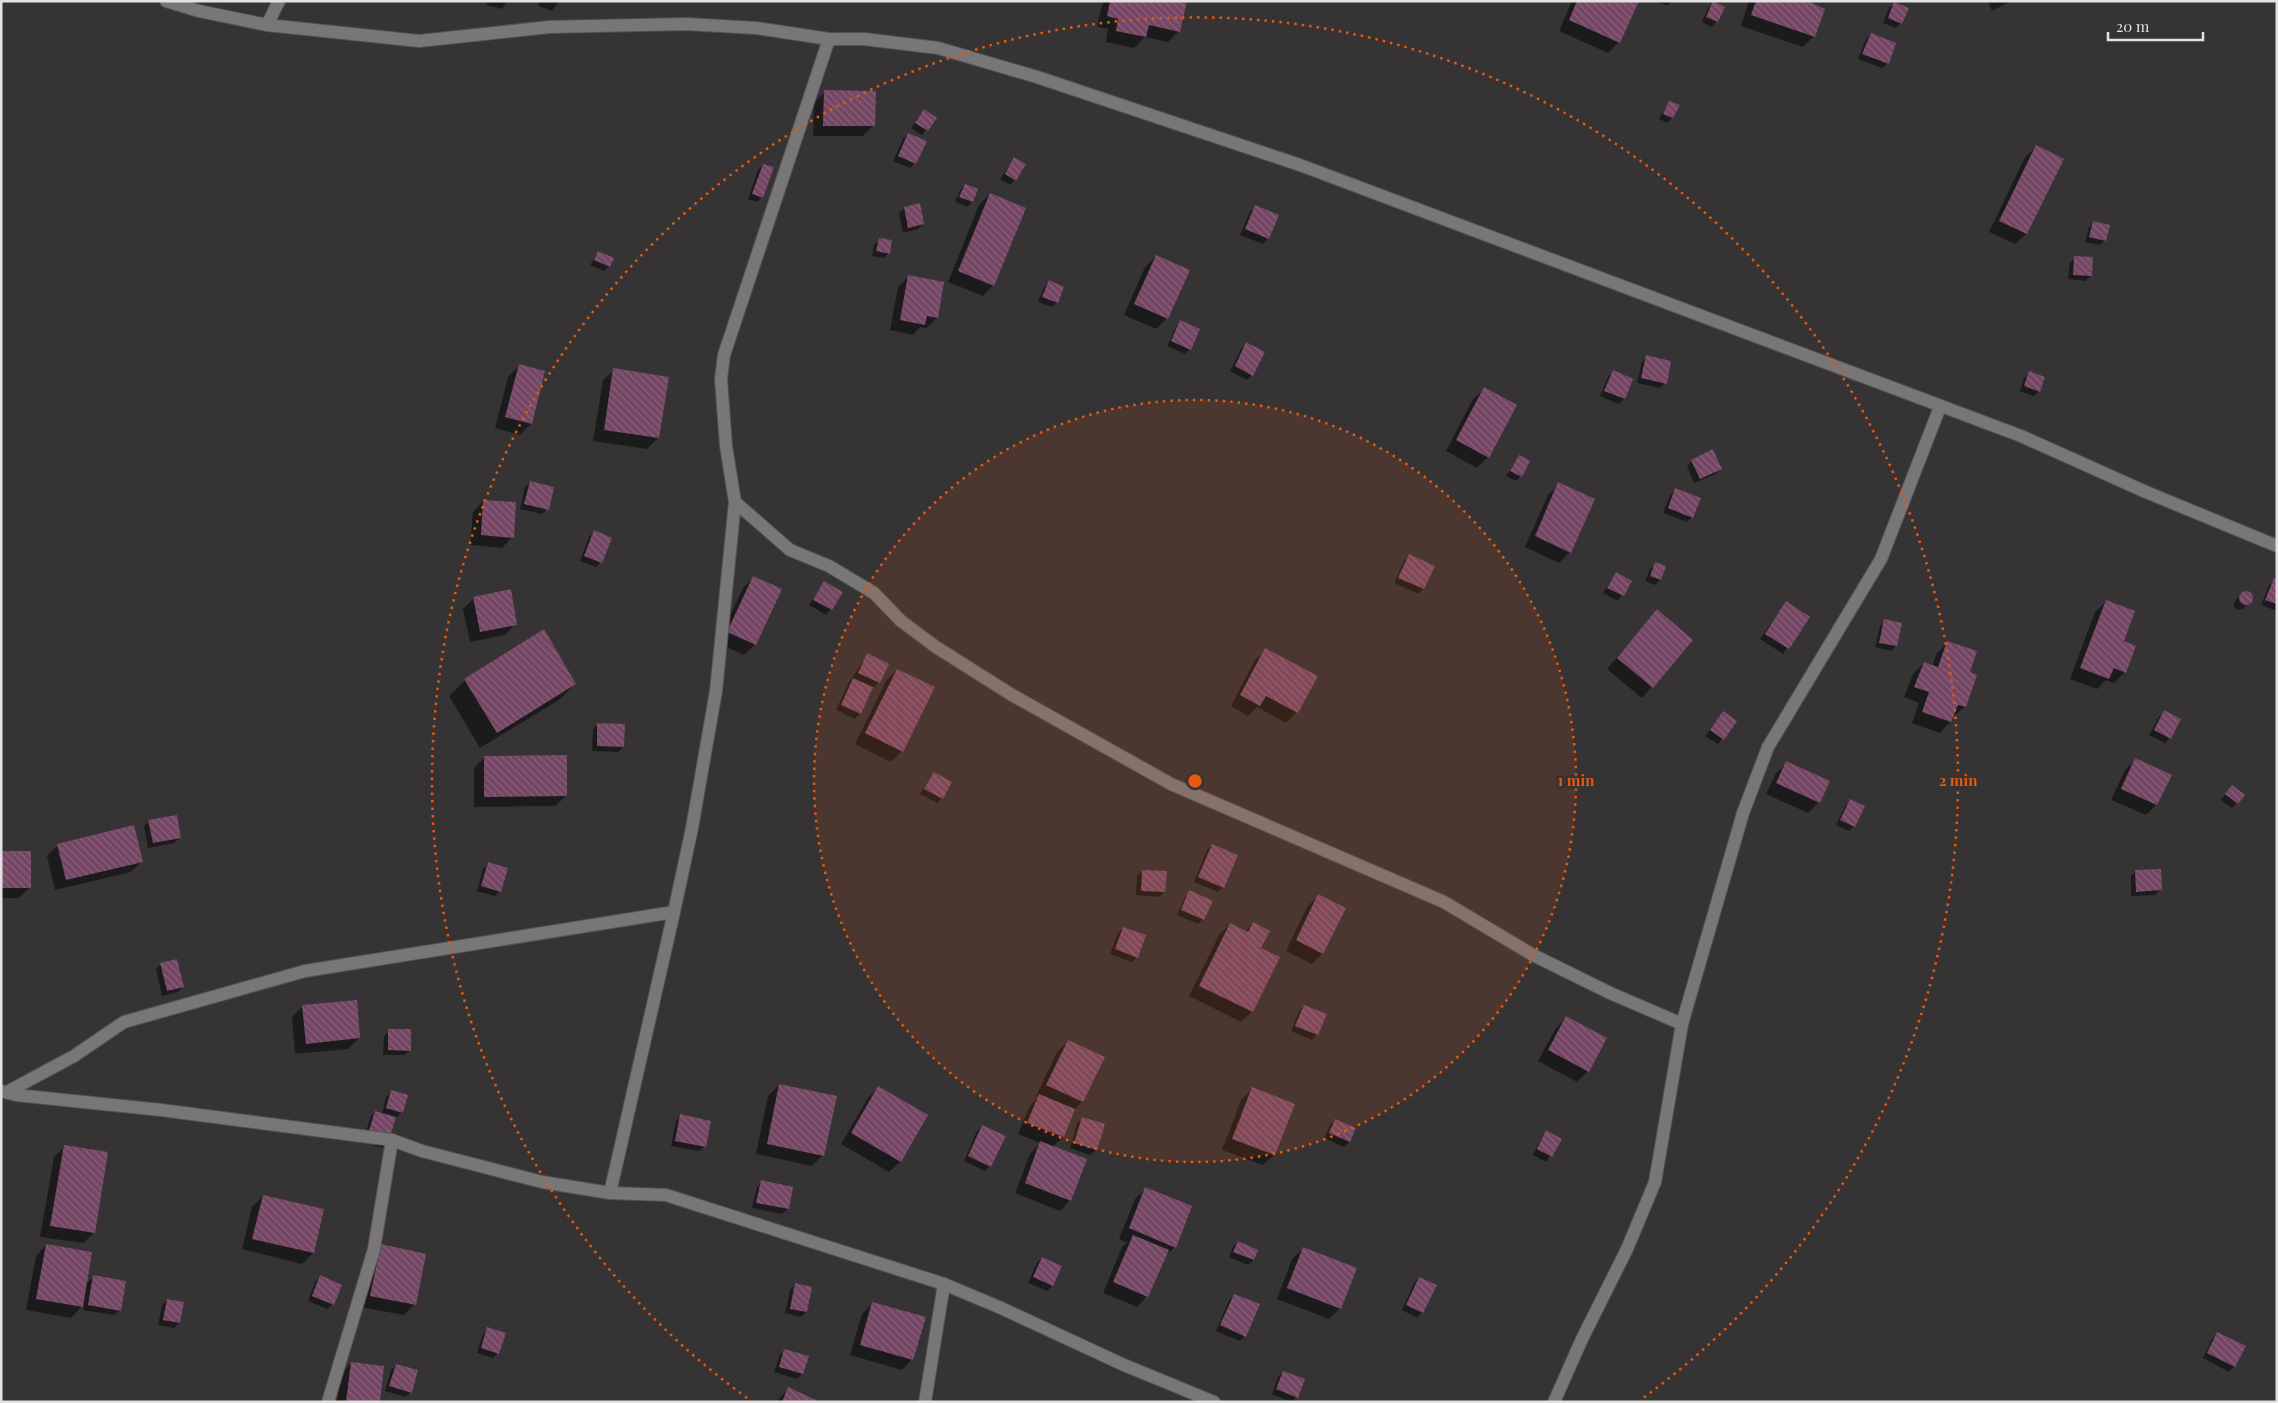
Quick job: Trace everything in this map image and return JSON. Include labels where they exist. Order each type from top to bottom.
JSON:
[{"type":"street","points":[[166,1],[198,11],[267,25],[419,41],[549,27],[686,24],[756,28],[829,39],[864,39],[938,48],[1037,77],[1300,165],[2021,436],[2146,492],[2277,546]]},
{"type":"street","points":[[267,25],[279,1]]},
{"type":"street","points":[[610,1193],[692,828],[716,691],[735,502],[724,420],[721,379],[724,355],[829,39]]},
{"type":"street","points":[[1554,1402],[1582,1339],[1627,1250],[1655,1182],[1682,1024],[1743,813],[1768,747],[1881,559],[1940,407]]},
{"type":"street","points":[[735,502],[790,550],[828,566],[874,593],[901,621],[936,647],[1012,695],[1171,784],[1444,902],[1560,968],[1610,993],[1682,1024]]},
{"type":"street","points":[[4,1091],[74,1056],[124,1022],[305,971],[674,912]]},
{"type":"street","points":[[4,1091],[16,1095],[281,1124],[392,1140],[422,1151],[533,1179],[610,1193],[666,1195],[944,1284],[1001,1308],[1124,1365],[1214,1402]]},
{"type":"street","points":[[328,1402],[374,1249],[392,1140]]},
{"type":"street","points":[[925,1402],[944,1284]]},
{"type":"building","points":[[1110,1],[1187,1],[1180,32],[1149,25],[1146,37],[1116,31],[1118,19],[1107,16]]},
{"type":"building","points":[[1577,1],[1639,1],[1620,43],[1569,20]]},
{"type":"building","points":[[1713,1],[1725,7],[1718,22],[1706,17]]},
{"type":"building","points":[[1756,1],[1807,1],[1825,9],[1815,37],[1751,15]]},
{"type":"building","points":[[1894,2],[1909,8],[1902,24],[1888,18]]},
{"type":"building","points":[[1871,33],[1896,43],[1889,64],[1862,54]]},
{"type":"building","points":[[824,90],[876,91],[875,126],[823,126]]},
{"type":"building","points":[[1669,101],[1680,105],[1673,118],[1663,114]]},
{"type":"building","points":[[924,109],[937,118],[928,131],[915,123]]},
{"type":"building","points":[[908,133],[927,141],[916,164],[898,156]]},
{"type":"building","points":[[2036,145],[2064,159],[2027,234],[1999,221]]},
{"type":"building","points":[[1014,157],[1026,164],[1016,181],[1005,174]]},
{"type":"building","points":[[763,164],[774,167],[763,198],[752,194]]},
{"type":"building","points":[[965,184],[978,189],[973,202],[959,197]]},
{"type":"building","points":[[990,193],[1026,208],[994,286],[958,271]]},
{"type":"building","points":[[920,203],[924,224],[908,228],[904,207]]},
{"type":"building","points":[[1255,205],[1279,215],[1269,239],[1245,229]]},
{"type":"building","points":[[2093,221],[2110,225],[2106,241],[2089,237]]},
{"type":"building","points":[[879,238],[892,240],[890,254],[876,251]]},
{"type":"building","points":[[598,251],[614,258],[610,267],[594,260]]},
{"type":"building","points":[[1156,255],[1190,270],[1168,319],[1134,304]]},
{"type":"building","points":[[2074,256],[2093,257],[2092,276],[2073,275]]},
{"type":"building","points":[[908,275],[944,282],[938,318],[927,316],[925,325],[900,320]]},
{"type":"building","points":[[1049,280],[1064,287],[1058,303],[1042,297]]},
{"type":"building","points":[[1180,320],[1200,329],[1191,350],[1171,341]]},
{"type":"building","points":[[1246,342],[1265,352],[1253,376],[1235,366]]},
{"type":"building","points":[[1646,355],[1671,361],[1667,384],[1641,378]]},
{"type":"building","points":[[519,364],[545,371],[532,424],[505,417]]},
{"type":"building","points":[[613,368],[669,377],[659,438],[604,430]]},
{"type":"building","points":[[1613,370],[1633,379],[1625,399],[1604,391]]},
{"type":"building","points":[[2029,371],[2045,377],[2040,392],[2024,386]]},
{"type":"building","points":[[1484,387],[1517,405],[1489,458],[1456,440]]},
{"type":"building","points":[[1713,449],[1722,469],[1700,479],[1691,460]]},
{"type":"building","points":[[1519,455],[1530,461],[1522,477],[1510,471]]},
{"type":"building","points":[[530,481],[554,487],[549,510],[524,504]]},
{"type":"building","points":[[1558,482],[1595,499],[1571,553],[1535,536]]},
{"type":"building","points":[[1675,488],[1701,498],[1693,518],[1668,508]]},
{"type":"building","points":[[483,500],[516,502],[514,538],[481,535]]},
{"type":"building","points":[[594,530],[612,538],[602,563],[584,556]]},
{"type":"building","points":[[1409,554],[1435,566],[1424,589],[1398,578]]},
{"type":"building","points":[[1655,562],[1666,566],[1661,580],[1650,576]]},
{"type":"building","points":[[1616,572],[1632,581],[1624,596],[1607,588]]},
{"type":"building","points":[[753,576],[782,589],[756,645],[727,632]]},
{"type":"building","points":[[2274,578],[2277,580],[2277,604],[2265,600]]},
{"type":"building","points":[[824,581],[843,592],[832,610],[813,600]]},
{"type":"building","points":[[511,589],[517,625],[480,632],[473,597]]},
{"type":"building","points":[[2243,591],[2249,591],[2253,598],[2249,605],[2243,605],[2239,601],[2239,595]]},
{"type":"building","points":[[2106,600],[2135,611],[2124,641],[2136,646],[2126,673],[2114,668],[2109,679],[2080,668]]},
{"type":"building","points":[[1786,601],[1810,617],[1789,649],[1765,634]]},
{"type":"building","points":[[1657,609],[1693,640],[1653,688],[1617,658]]},
{"type":"building","points":[[1884,619],[1902,623],[1897,646],[1879,643]]},
{"type":"building","points":[[544,629],[576,684],[497,733],[464,679]]},
{"type":"building","points":[[1947,641],[1977,651],[1970,672],[1977,675],[1966,707],[1958,705],[1951,722],[1922,712],[1929,692],[1914,687],[1924,662],[1938,667]]},
{"type":"building","points":[[1265,648],[1318,676],[1298,713],[1266,696],[1260,706],[1240,695]]},
{"type":"building","points":[[867,653],[889,664],[880,683],[858,673]]},
{"type":"building","points":[[897,669],[935,687],[903,752],[865,733]]},
{"type":"building","points":[[853,678],[873,687],[861,714],[841,705]]},
{"type":"building","points":[[2164,710],[2181,719],[2171,739],[2154,730]]},
{"type":"building","points":[[1723,711],[1737,721],[1724,740],[1710,730]]},
{"type":"building","points":[[597,723],[625,724],[624,747],[597,746]]},
{"type":"building","points":[[567,755],[567,796],[484,797],[484,756]]},
{"type":"building","points":[[2135,758],[2172,775],[2157,805],[2121,789]]},
{"type":"building","points":[[1786,761],[1830,781],[1820,803],[1776,783]]},
{"type":"building","points":[[934,772],[952,782],[943,799],[924,789]]},
{"type":"building","points":[[2232,785],[2245,795],[2238,804],[2225,794]]},
{"type":"building","points":[[1850,799],[1865,806],[1855,827],[1840,820]]},
{"type":"building","points":[[177,815],[181,838],[153,843],[148,820]]},
{"type":"building","points":[[134,825],[143,862],[66,880],[57,844]]},
{"type":"building","points":[[1212,844],[1238,855],[1224,888],[1198,877]]},
{"type":"building","points":[[1,851],[31,851],[31,888],[1,888]]},
{"type":"building","points":[[488,862],[508,868],[501,892],[481,886]]},
{"type":"building","points":[[2161,869],[2162,890],[2136,892],[2135,870]]},
{"type":"building","points":[[1142,870],[1167,871],[1165,892],[1141,891]]},
{"type":"building","points":[[1189,890],[1213,901],[1204,920],[1181,910]]},
{"type":"building","points":[[1318,894],[1346,908],[1323,954],[1296,940]]},
{"type":"building","points":[[1253,922],[1270,931],[1261,948],[1280,957],[1253,1012],[1199,986],[1230,923],[1248,932]]},
{"type":"building","points":[[1123,927],[1146,935],[1138,958],[1115,949]]},
{"type":"building","points":[[177,959],[184,987],[167,991],[160,963]]},
{"type":"building","points":[[357,1000],[360,1038],[306,1044],[302,1005]]},
{"type":"building","points":[[1304,1005],[1327,1014],[1318,1035],[1295,1026]]},
{"type":"building","points":[[1566,1016],[1607,1038],[1589,1072],[1548,1050]]},
{"type":"building","points":[[388,1029],[411,1029],[411,1051],[388,1050]]},
{"type":"building","points":[[1068,1040],[1105,1057],[1083,1102],[1046,1085]]},
{"type":"building","points":[[779,1084],[837,1096],[824,1156],[767,1144]]},
{"type":"building","points":[[878,1086],[928,1115],[901,1162],[851,1133]]},
{"type":"building","points":[[1252,1087],[1295,1104],[1275,1155],[1232,1139]]},
{"type":"building","points":[[391,1090],[408,1095],[403,1113],[386,1108]]},
{"type":"building","points":[[1039,1094],[1075,1109],[1064,1137],[1027,1123]]},
{"type":"building","points":[[375,1111],[396,1117],[388,1143],[367,1137]]},
{"type":"building","points":[[680,1114],[711,1121],[706,1147],[675,1141]]},
{"type":"building","points":[[1082,1117],[1105,1124],[1097,1150],[1074,1143]]},
{"type":"building","points":[[1335,1119],[1356,1128],[1350,1142],[1329,1133]]},
{"type":"building","points":[[982,1125],[1006,1136],[991,1167],[968,1156]]},
{"type":"building","points":[[1546,1130],[1562,1139],[1552,1157],[1537,1149]]},
{"type":"building","points":[[1040,1141],[1087,1159],[1071,1201],[1025,1183]]},
{"type":"building","points":[[64,1145],[108,1152],[95,1233],[50,1226]]},
{"type":"building","points":[[761,1180],[793,1187],[789,1209],[756,1203]]},
{"type":"building","points":[[1145,1187],[1192,1206],[1176,1248],[1129,1228]]},
{"type":"building","points":[[263,1195],[324,1209],[314,1253],[252,1239]]},
{"type":"building","points":[[1133,1235],[1169,1250],[1148,1297],[1113,1282]]},
{"type":"building","points":[[1238,1241],[1258,1250],[1254,1260],[1233,1252]]},
{"type":"building","points":[[46,1244],[92,1252],[83,1307],[36,1299]]},
{"type":"building","points":[[381,1244],[426,1254],[416,1305],[370,1296]]},
{"type":"building","points":[[1303,1247],[1357,1268],[1341,1309],[1287,1288]]},
{"type":"building","points":[[1042,1257],[1062,1266],[1053,1286],[1033,1277]]},
{"type":"building","points":[[93,1275],[126,1281],[121,1311],[88,1305]]},
{"type":"building","points":[[320,1275],[342,1285],[334,1305],[312,1296]]},
{"type":"building","points":[[1419,1277],[1437,1285],[1423,1313],[1406,1305]]},
{"type":"building","points":[[795,1283],[812,1287],[807,1312],[790,1309]]},
{"type":"building","points":[[1234,1294],[1260,1304],[1246,1337],[1220,1325]]},
{"type":"building","points":[[167,1299],[184,1302],[180,1323],[163,1320]]},
{"type":"building","points":[[872,1302],[926,1317],[913,1360],[860,1345]]},
{"type":"building","points":[[487,1327],[506,1333],[499,1354],[481,1348]]},
{"type":"building","points":[[2217,1332],[2246,1346],[2235,1367],[2207,1353]]},
{"type":"building","points":[[784,1349],[809,1356],[803,1374],[779,1367]]},
{"type":"building","points":[[351,1362],[384,1366],[380,1402],[346,1402]]},
{"type":"building","points":[[396,1364],[418,1370],[412,1393],[389,1386]]},
{"type":"building","points":[[1283,1371],[1305,1379],[1298,1398],[1276,1389]]},
{"type":"building","points":[[788,1387],[820,1402],[782,1402]]}]
